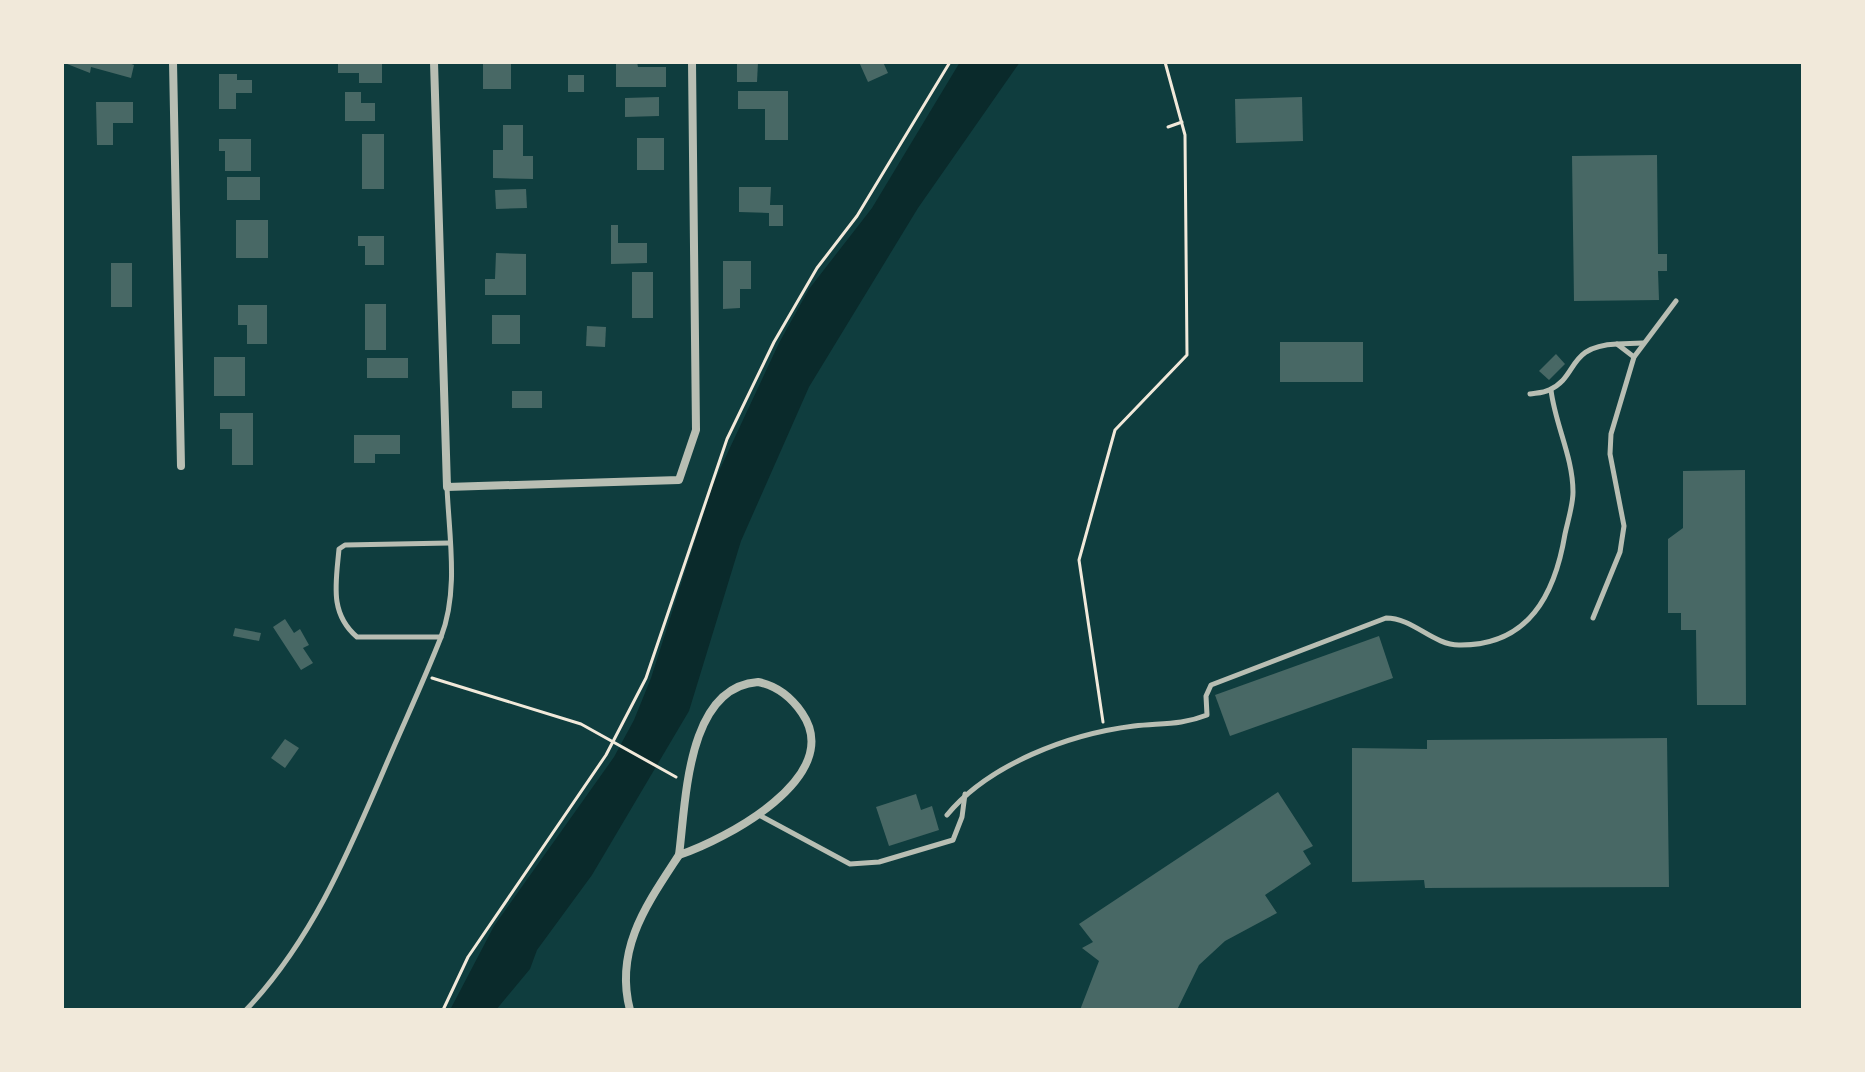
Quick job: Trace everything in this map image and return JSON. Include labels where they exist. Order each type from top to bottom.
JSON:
[{"type":"street","points":[[173,62],[181,466]]},
{"type":"street","points":[[434,62],[447,487],[679,480],[696,430],[692,62]]},
{"type":"street","points":[[630,1010],[625,977],[631,937],[679,855],[690,764],[699,736],[718,704],[735,689],[754,682],[776,687],[795,702],[807,723],[809,738],[804,766],[793,786],[759,815],[710,843],[679,855]]},
{"type":"lane","points":[[1593,618],[1620,552],[1624,526],[1611,444],[1634,357],[1676,301]]},
{"type":"lane","points":[[1530,394],[1551,390],[1582,354],[1597,345],[1644,343]]},
{"type":"lane","points":[[1617,344],[1634,357]]},
{"type":"lane","points":[[947,815],[966,793],[992,776],[1042,752],[1104,732],[1197,720],[1207,715],[1206,696],[1211,685],[1386,618],[1401,618],[1455,646],[1487,643],[1525,624],[1547,598],[1559,568],[1573,493],[1551,390]]},
{"type":"lane","points":[[246,1010],[291,958],[323,903],[354,842],[449,617],[447,487]]},
{"type":"lane","points":[[441,637],[357,637],[337,611],[335,595],[339,549],[345,545],[449,543]]},
{"type":"lane","points":[[759,815],[850,864],[879,862],[953,840],[962,817],[966,793]]},
{"type":"path","points":[[443,1010],[468,957],[614,741],[646,678],[727,439],[774,342],[817,268],[857,216],[950,62]]},
{"type":"path","points":[[1104,732],[1079,564],[1115,430],[1187,358],[1182,122],[1165,62]]},
{"type":"path","points":[[1168,127],[1182,122]]},
{"type":"path","points":[[425,676],[581,724],[665,772]]},
{"type":"water","points":[[960,62],[1020,62],[918,208],[809,387],[741,541],[689,711],[592,875],[537,950],[530,969],[496,1010],[450,1010],[494,926],[614,757],[634,720],[651,678],[713,484],[779,343],[809,289],[872,208]]},
{"type":"building","points":[[62,62],[126,62],[134,65],[131,78],[91,67],[90,73]]},
{"type":"building","points":[[338,62],[382,62],[382,83],[359,83],[359,73],[338,73]]},
{"type":"building","points":[[483,62],[511,62],[511,89],[483,89]]},
{"type":"building","points":[[616,62],[637,62],[638,67],[666,67],[666,87],[616,87]]},
{"type":"building","points":[[737,62],[758,62],[757,82],[737,82]]},
{"type":"building","points":[[859,62],[883,62],[888,73],[868,82]]},
{"type":"building","points":[[219,74],[237,74],[237,80],[252,80],[252,93],[236,93],[236,109],[219,109]]},
{"type":"building","points":[[568,75],[584,75],[584,92],[568,92]]},
{"type":"building","points":[[738,91],[788,91],[788,140],[765,140],[765,109],[738,109]]},
{"type":"building","points":[[345,92],[361,92],[361,103],[375,103],[375,121],[345,121]]},
{"type":"building","points":[[659,97],[659,116],[625,117],[625,98]]},
{"type":"building","points":[[1302,97],[1303,141],[1236,143],[1235,99]]},
{"type":"building","points":[[96,102],[133,102],[133,123],[113,123],[113,145],[97,145]]},
{"type":"building","points":[[503,125],[523,125],[523,156],[533,156],[533,179],[493,178],[493,150],[503,150]]},
{"type":"building","points":[[362,134],[384,134],[384,189],[362,189]]},
{"type":"building","points":[[637,138],[664,138],[664,170],[637,170]]},
{"type":"building","points":[[219,139],[251,139],[251,171],[225,171],[225,151],[219,151]]},
{"type":"building","points":[[1657,155],[1658,254],[1667,254],[1667,271],[1658,271],[1659,300],[1574,301],[1572,156]]},
{"type":"building","points":[[227,177],[260,177],[260,200],[227,200]]},
{"type":"building","points":[[739,187],[771,187],[770,205],[783,205],[783,226],[769,226],[769,213],[739,212]]},
{"type":"building","points":[[526,189],[527,208],[496,209],[495,190]]},
{"type":"building","points":[[236,220],[268,220],[268,258],[236,258]]},
{"type":"building","points":[[611,225],[618,225],[618,243],[647,243],[647,263],[611,264]]},
{"type":"building","points":[[358,236],[384,236],[384,265],[365,265],[365,246],[358,246]]},
{"type":"building","points":[[496,253],[526,254],[526,295],[485,295],[485,279],[495,279]]},
{"type":"building","points":[[723,261],[751,261],[751,289],[740,289],[740,308],[723,309]]},
{"type":"building","points":[[111,263],[132,263],[132,307],[111,307]]},
{"type":"building","points":[[632,272],[653,272],[653,318],[632,318]]},
{"type":"building","points":[[365,304],[386,304],[386,350],[365,350]]},
{"type":"building","points":[[238,305],[267,305],[267,344],[247,344],[247,325],[238,325]]},
{"type":"building","points":[[492,315],[520,315],[520,344],[492,344]]},
{"type":"building","points":[[587,326],[606,327],[605,347],[586,346]]},
{"type":"building","points":[[1280,342],[1363,342],[1363,382],[1280,382]]},
{"type":"building","points":[[1556,354],[1565,364],[1549,380],[1539,371]]},
{"type":"building","points":[[214,357],[245,357],[245,396],[214,396]]},
{"type":"building","points":[[367,358],[408,358],[408,378],[367,378]]},
{"type":"building","points":[[512,391],[542,391],[542,408],[512,408]]},
{"type":"building","points":[[220,413],[253,413],[253,465],[232,465],[232,429],[220,429]]},
{"type":"building","points":[[354,435],[400,435],[400,454],[375,454],[375,463],[354,463]]},
{"type":"building","points":[[1745,470],[1746,705],[1697,705],[1696,630],[1681,630],[1681,613],[1668,613],[1668,539],[1683,528],[1683,471]]},
{"type":"building","points":[[285,619],[294,633],[300,629],[309,645],[303,648],[313,663],[301,670],[273,627]]},
{"type":"building","points":[[235,628],[261,633],[259,641],[233,636]]},
{"type":"building","points":[[1379,636],[1393,678],[1230,736],[1215,695]]},
{"type":"building","points":[[1667,738],[1669,887],[1425,888],[1424,880],[1352,882],[1352,748],[1427,749],[1427,740]]},
{"type":"building","points":[[285,739],[299,748],[285,768],[271,758]]},
{"type":"building","points":[[1278,792],[1313,846],[1303,851],[1311,864],[1265,895],[1277,913],[1225,941],[1199,965],[1177,1010],[1080,1010],[1099,961],[1082,948],[1093,942],[1079,924]]},
{"type":"building","points":[[916,794],[921,810],[932,806],[939,830],[889,846],[876,807]]}]
